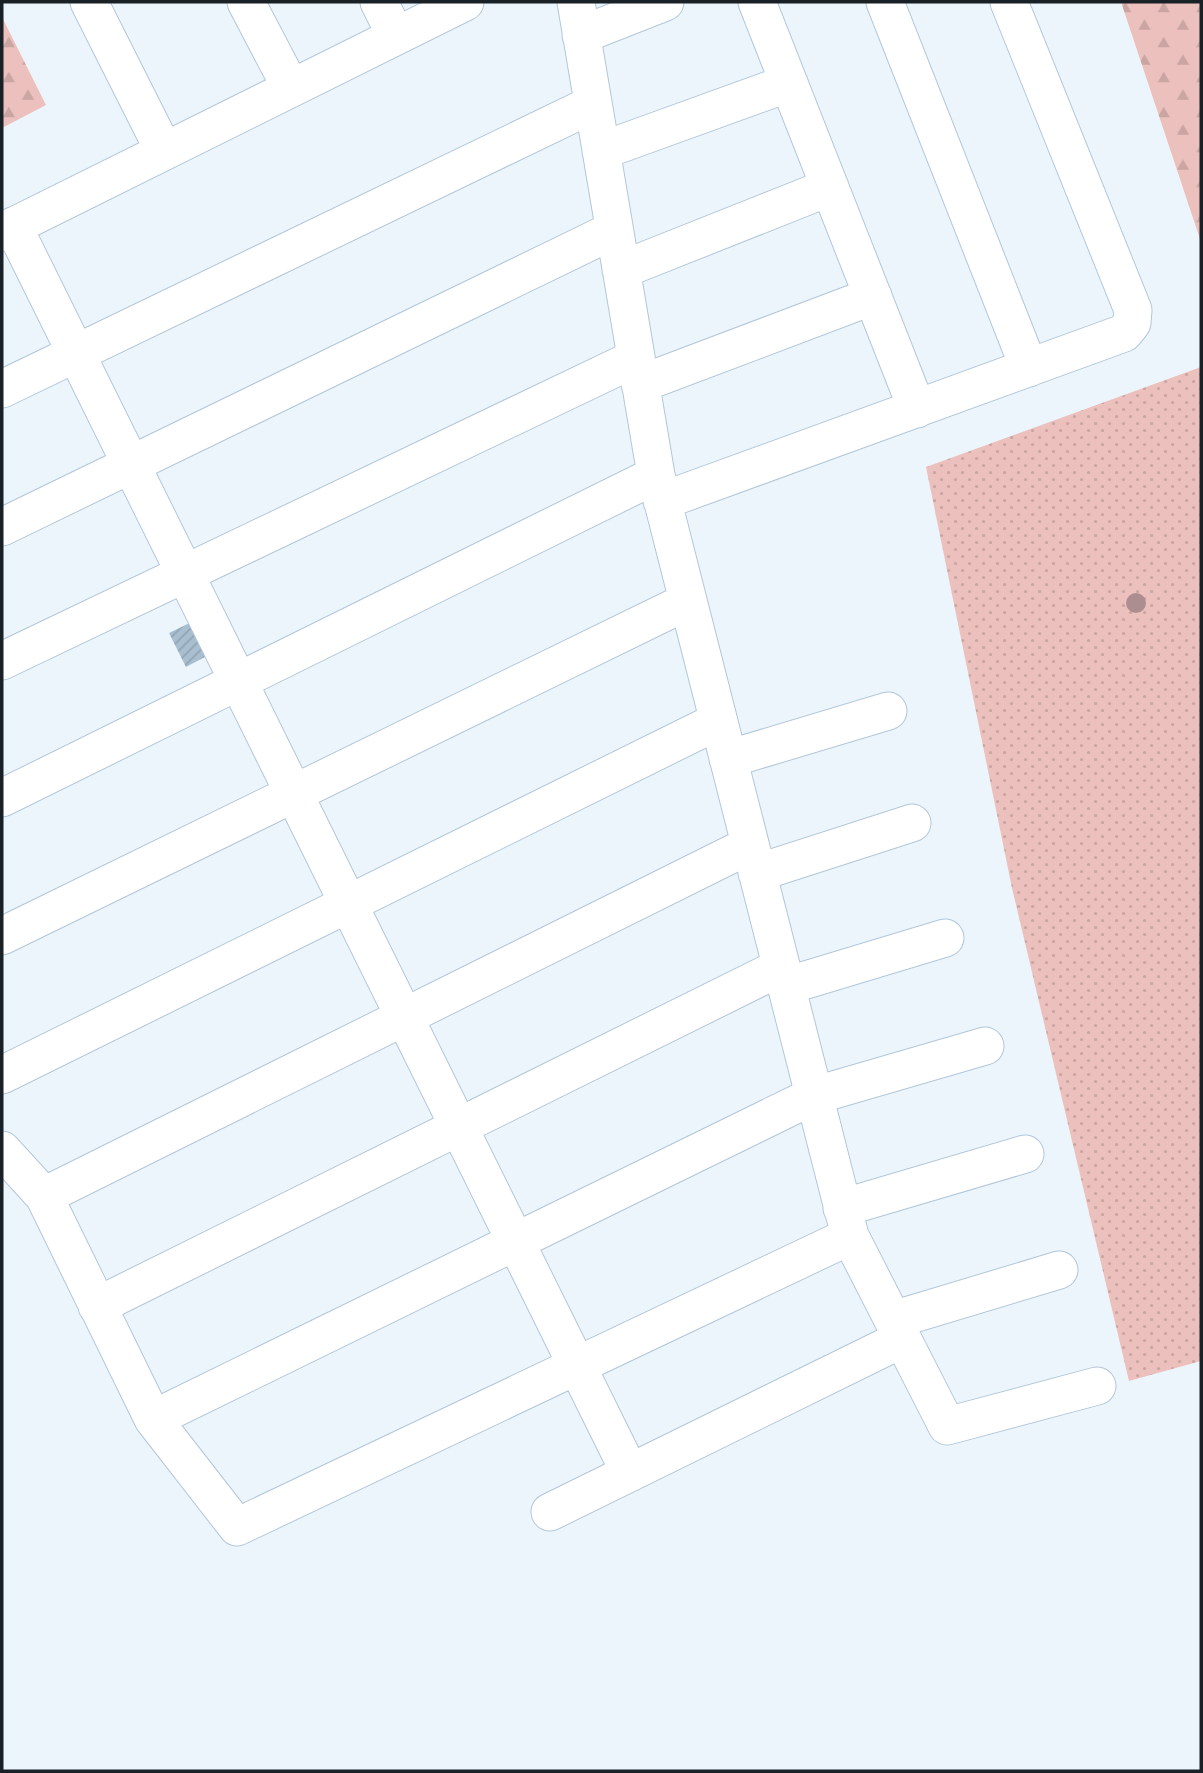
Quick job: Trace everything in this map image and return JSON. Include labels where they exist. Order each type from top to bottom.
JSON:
[{"type":"street","points":[[89,2],[163,151]]},
{"type":"street","points":[[246,2],[291,88]]},
{"type":"street","points":[[379,2],[396,36]]},
{"type":"street","points":[[465,2],[7,229],[76,354],[630,1473]]},
{"type":"street","points":[[665,2],[579,18],[659,488],[846,1222],[947,1426],[1097,1387]]},
{"type":"street","points":[[757,2],[917,409]]},
{"type":"street","points":[[885,2],[1029,368]]},
{"type":"street","points":[[2,799],[238,681],[659,488],[917,409],[1124,333],[1132,323],[1133,310],[1009,2]]},
{"type":"street","points":[[601,151],[789,83]]},
{"type":"street","points":[[2,389],[593,104]]},
{"type":"street","points":[[621,270],[830,187]]},
{"type":"street","points":[[2,527],[614,230]]},
{"type":"street","points":[[2,661],[185,573],[638,371],[873,296]]},
{"type":"street","points":[[2,936],[688,601]]},
{"type":"street","points":[[728,759],[888,711]]},
{"type":"street","points":[[2,1075],[718,721]]},
{"type":"street","points":[[44,1196],[404,1017],[754,859],[912,823]]},
{"type":"street","points":[[97,1306],[458,1127],[784,977],[945,938]]},
{"type":"street","points":[[153,1419],[813,1097],[985,1045]]},
{"type":"street","points":[[2,1150],[44,1196],[153,1419],[237,1527],[577,1366],[846,1222],[1025,1154]]},
{"type":"street","points":[[550,1511],[630,1473],[898,1329],[1059,1270]]},
{"type":"green space","points":[[1121,2],[1201,2],[1201,242]]},
{"type":"green space","points":[[2,17],[46,105],[2,128]]},
{"type":"green space","points":[[1201,367],[1201,1361],[1129,1381],[1012,888],[926,467]]},
{"type":"building","points":[[204,616],[220,649],[186,667],[169,633]]}]
